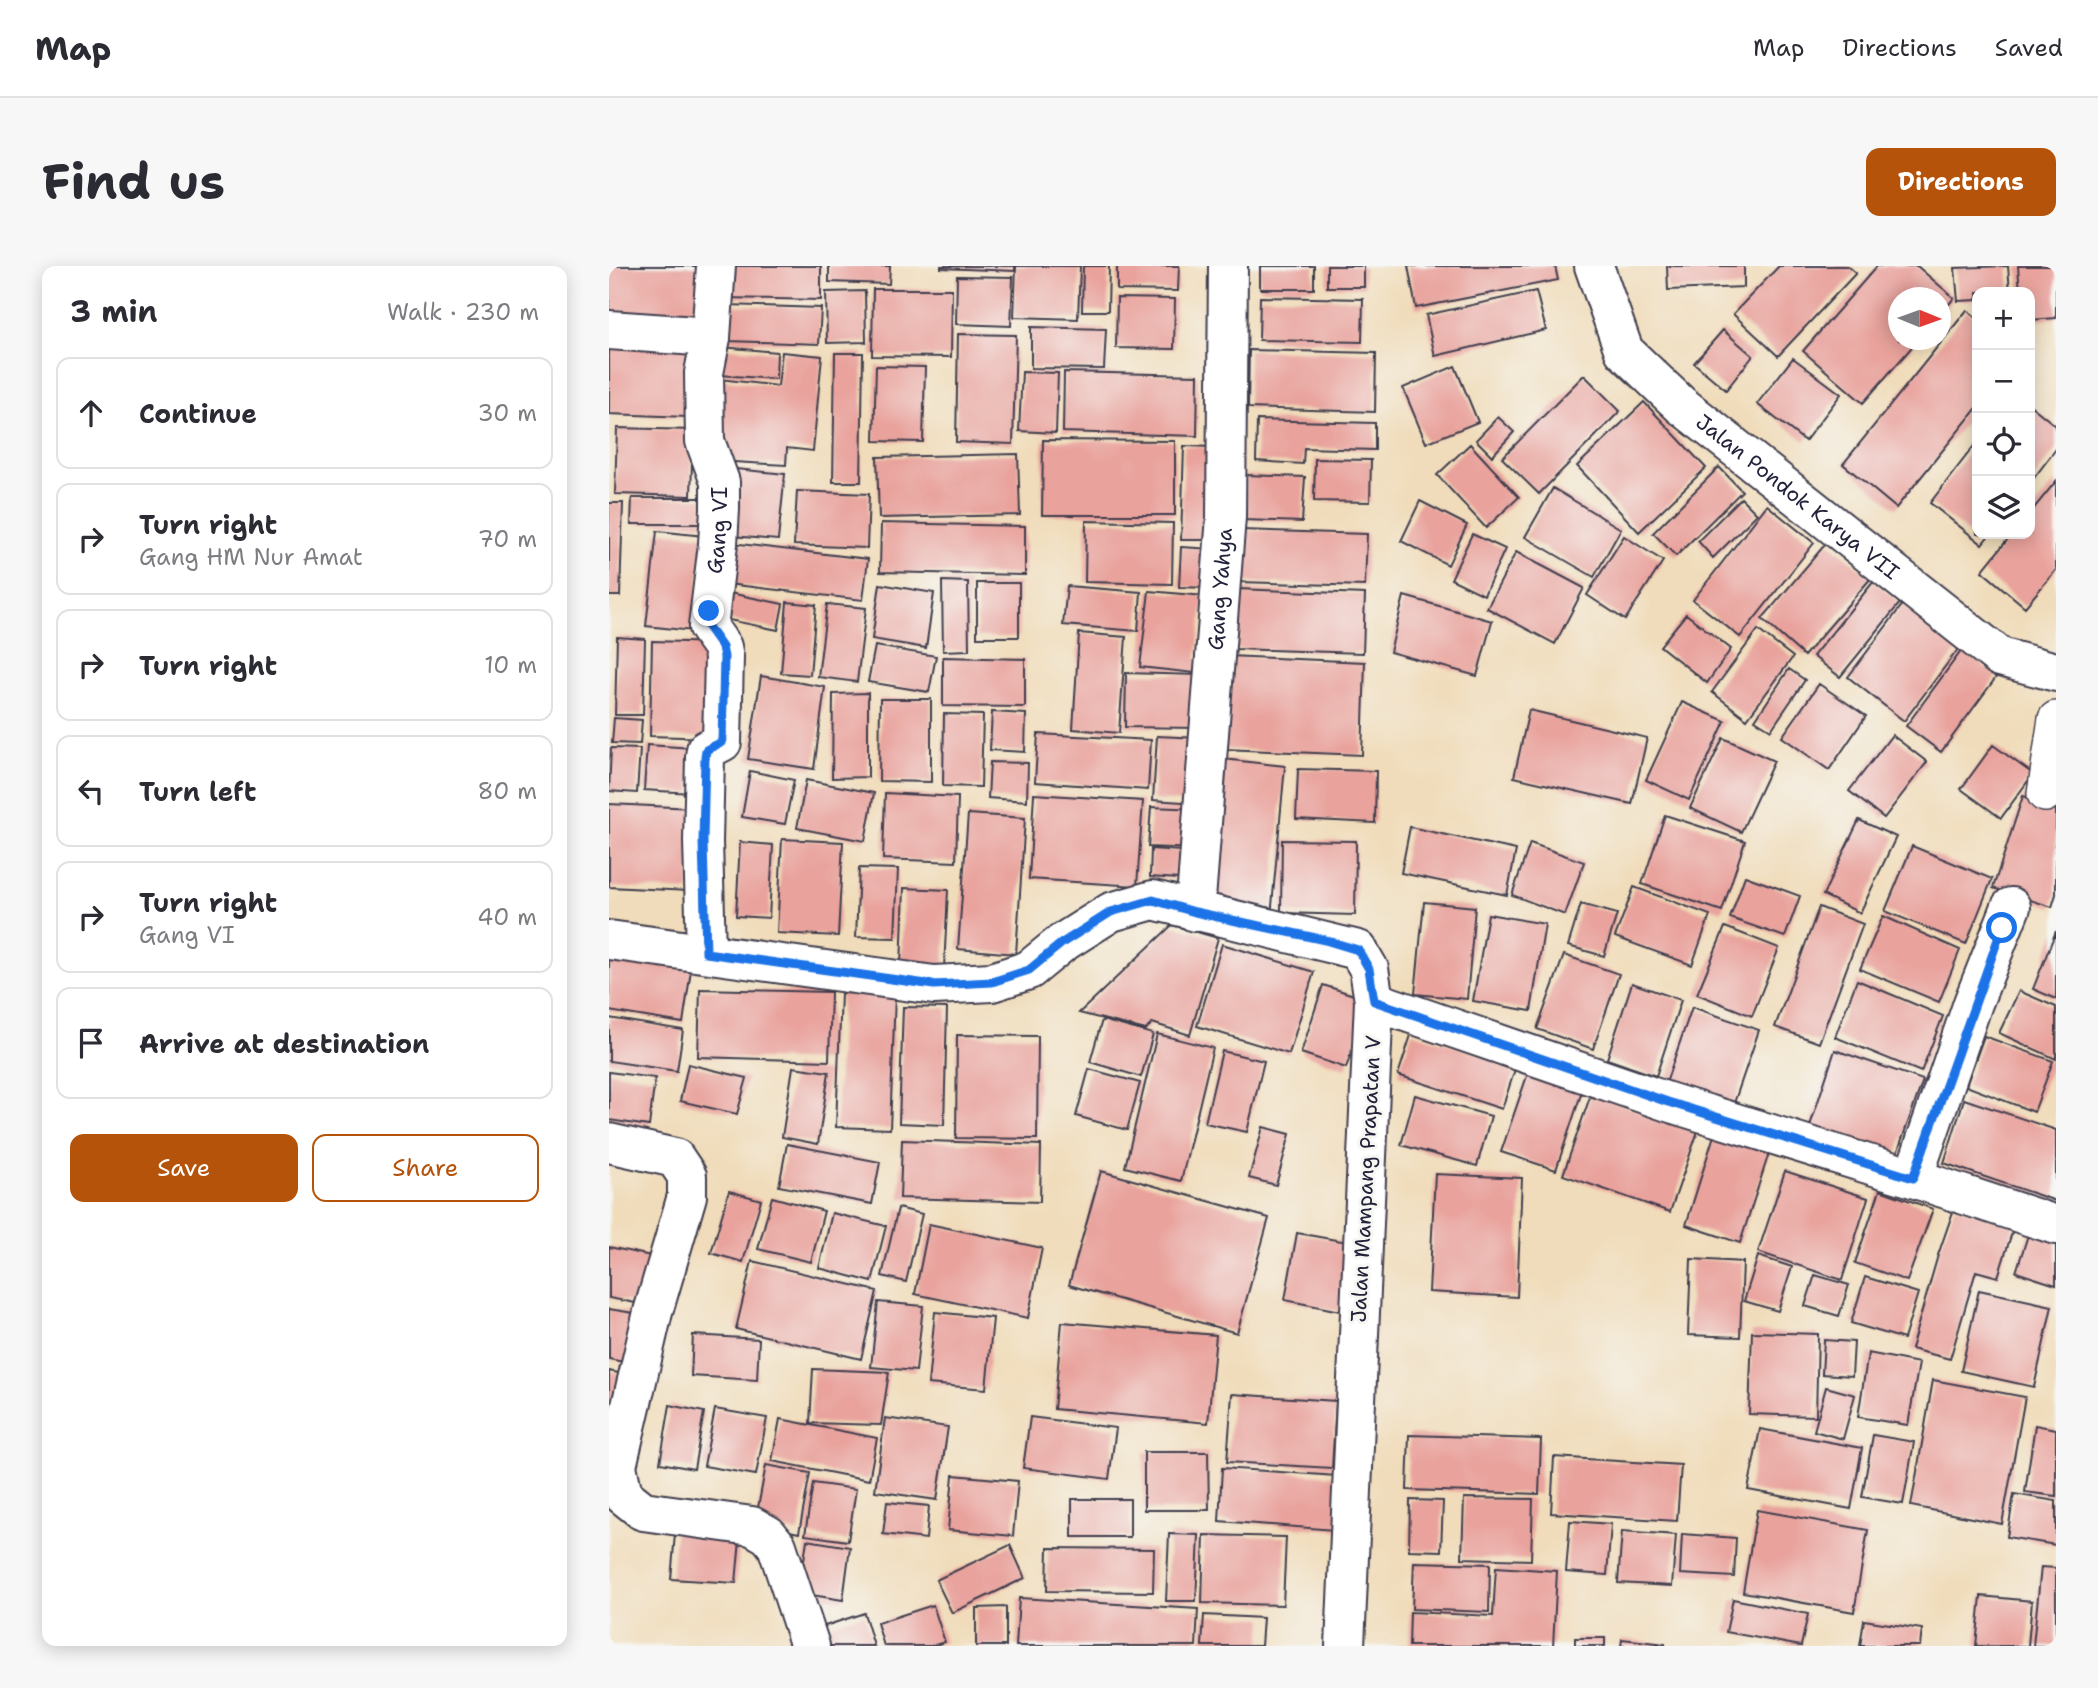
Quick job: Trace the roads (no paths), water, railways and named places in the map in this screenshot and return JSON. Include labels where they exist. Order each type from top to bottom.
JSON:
[{"type":"street","name":"Gang VI","points":[[706,953],[703,841],[705,757],[706,750],[722,742],[724,657],[722,647],[708,627],[719,544],[720,482],[705,441],[704,373],[711,337],[716,266]]},
{"type":"street","name":"Gang Yahya","points":[[1195,912],[1226,517],[1228,266]]},
{"type":"street","name":"Jalan Pondok Karya VII","points":[[1594,266],[1624,351],[1681,405],[2000,657],[2056,672]]},
{"type":"street","points":[[609,330],[711,337]]},
{"type":"street","name":"Jalan Mampang Prapatan V","points":[[609,940],[934,985],[992,982],[1029,970],[1062,943],[1111,912],[1153,900],[1358,950],[1369,969],[1374,1001],[1345,1646]]},
{"type":"street","points":[[1913,1178],[1973,1003],[2011,906]]},
{"type":"street","points":[[1374,1001],[1668,1102],[2056,1225]]},
{"type":"street","points":[[609,1143],[675,1158],[687,1176],[687,1196],[653,1312],[617,1466],[622,1495],[643,1511],[752,1526],[768,1535],[777,1546],[810,1646]]},
{"type":"lane","points":[[2045,794],[2056,719]]}]
